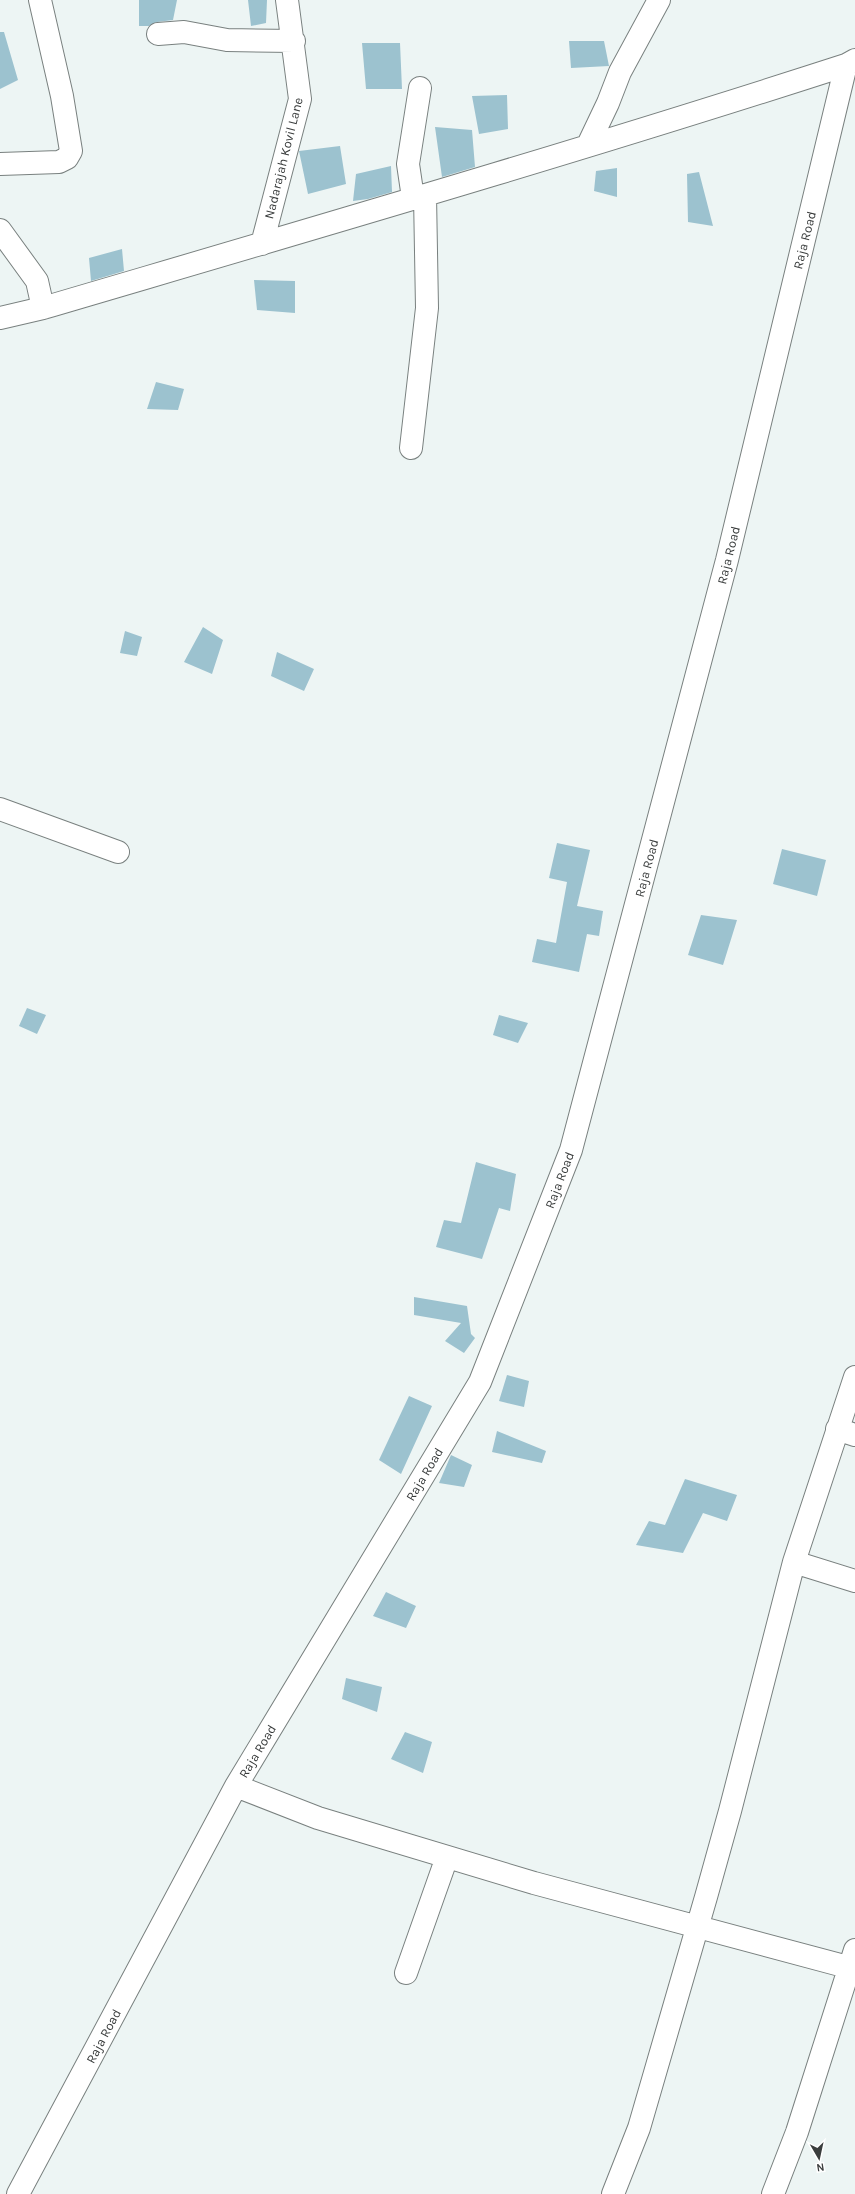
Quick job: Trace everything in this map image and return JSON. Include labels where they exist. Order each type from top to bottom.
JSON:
[{"type":"street","points":[[0,164],[59,162],[67,158],[72,151],[62,96],[40,0]]},
{"type":"street","name":"Nadarajah Kovil Lane","points":[[262,244],[300,99],[294,41],[287,0]]},
{"type":"street","points":[[588,145],[608,103],[620,72],[659,0]]},
{"type":"street","points":[[158,34],[184,32],[227,40],[294,41]]},
{"type":"street","points":[[0,318],[43,308],[419,197],[851,63]]},
{"type":"street","name":"Raja Road","points":[[18,2194],[236,1786],[480,1382],[571,1150],[727,560],[851,63]]},
{"type":"street","points":[[411,448],[427,308],[419,197],[408,164],[420,88]]},
{"type":"street","points":[[0,230],[37,280],[43,308]]},
{"type":"street","points":[[0,809],[118,852]]},
{"type":"street","points":[[613,2194],[639,2128],[730,1811],[794,1562],[846,1432],[855,1377]]},
{"type":"street","points":[[794,1562],[855,1581]]},
{"type":"street","points":[[236,1786],[318,1818],[534,1883],[697,1926],[853,1962],[797,2132],[774,2194]]},
{"type":"street","points":[[406,1973],[447,1857]]},
{"type":"building","points":[[139,0],[177,0],[173,20],[157,22],[149,26],[139,26]]},
{"type":"building","points":[[248,0],[267,0],[266,23],[251,26]]},
{"type":"building","points":[[0,32],[4,32],[18,80],[0,89]]},
{"type":"building","points":[[569,41],[604,41],[609,66],[571,68]]},
{"type":"building","points":[[362,43],[400,43],[402,89],[366,89]]},
{"type":"building","points":[[507,95],[508,129],[479,134],[472,96]]},
{"type":"building","points":[[435,127],[472,130],[475,167],[442,177]]},
{"type":"building","points":[[340,146],[346,184],[308,194],[299,151]]},
{"type":"building","points":[[391,166],[392,192],[368,199],[353,201],[356,174]]},
{"type":"building","points":[[617,168],[617,197],[594,191],[596,171]]},
{"type":"building","points":[[699,172],[713,226],[688,222],[687,174]]},
{"type":"building","points":[[122,249],[124,271],[91,281],[89,258]]},
{"type":"building","points":[[254,280],[295,281],[295,313],[257,310]]},
{"type":"building","points":[[156,382],[184,389],[178,410],[147,409]]},
{"type":"building","points":[[203,627],[223,640],[212,674],[184,662]]},
{"type":"building","points":[[125,631],[142,637],[137,656],[120,653]]},
{"type":"building","points":[[277,652],[314,669],[304,691],[271,676]]},
{"type":"building","points":[[557,843],[590,850],[577,906],[603,911],[599,936],[587,934],[579,972],[532,962],[537,939],[556,943],[567,882],[549,878]]},
{"type":"building","points":[[782,849],[826,860],[817,896],[773,884]]},
{"type":"building","points":[[701,915],[737,920],[723,965],[688,955]]},
{"type":"building","points":[[27,1008],[46,1015],[37,1034],[19,1026]]},
{"type":"building","points":[[499,1015],[528,1023],[518,1043],[493,1035]]},
{"type":"building","points":[[476,1162],[516,1174],[510,1211],[499,1208],[482,1259],[436,1247],[444,1220],[461,1223]]},
{"type":"building","points":[[414,1297],[467,1306],[471,1334],[475,1338],[464,1353],[445,1341],[461,1323],[414,1315]]},
{"type":"building","points":[[507,1375],[529,1381],[524,1407],[499,1401]]},
{"type":"building","points":[[409,1396],[432,1406],[401,1474],[379,1460]]},
{"type":"building","points":[[497,1431],[546,1451],[542,1463],[492,1452]]},
{"type":"building","points":[[451,1455],[472,1465],[464,1487],[439,1483]]},
{"type":"building","points":[[685,1479],[737,1495],[727,1521],[703,1513],[683,1553],[636,1545],[649,1521],[665,1525]]},
{"type":"building","points":[[386,1592],[416,1606],[406,1628],[373,1616]]},
{"type":"building","points":[[346,1678],[382,1687],[377,1712],[342,1699]]},
{"type":"building","points":[[405,1732],[432,1742],[423,1773],[391,1759]]}]
